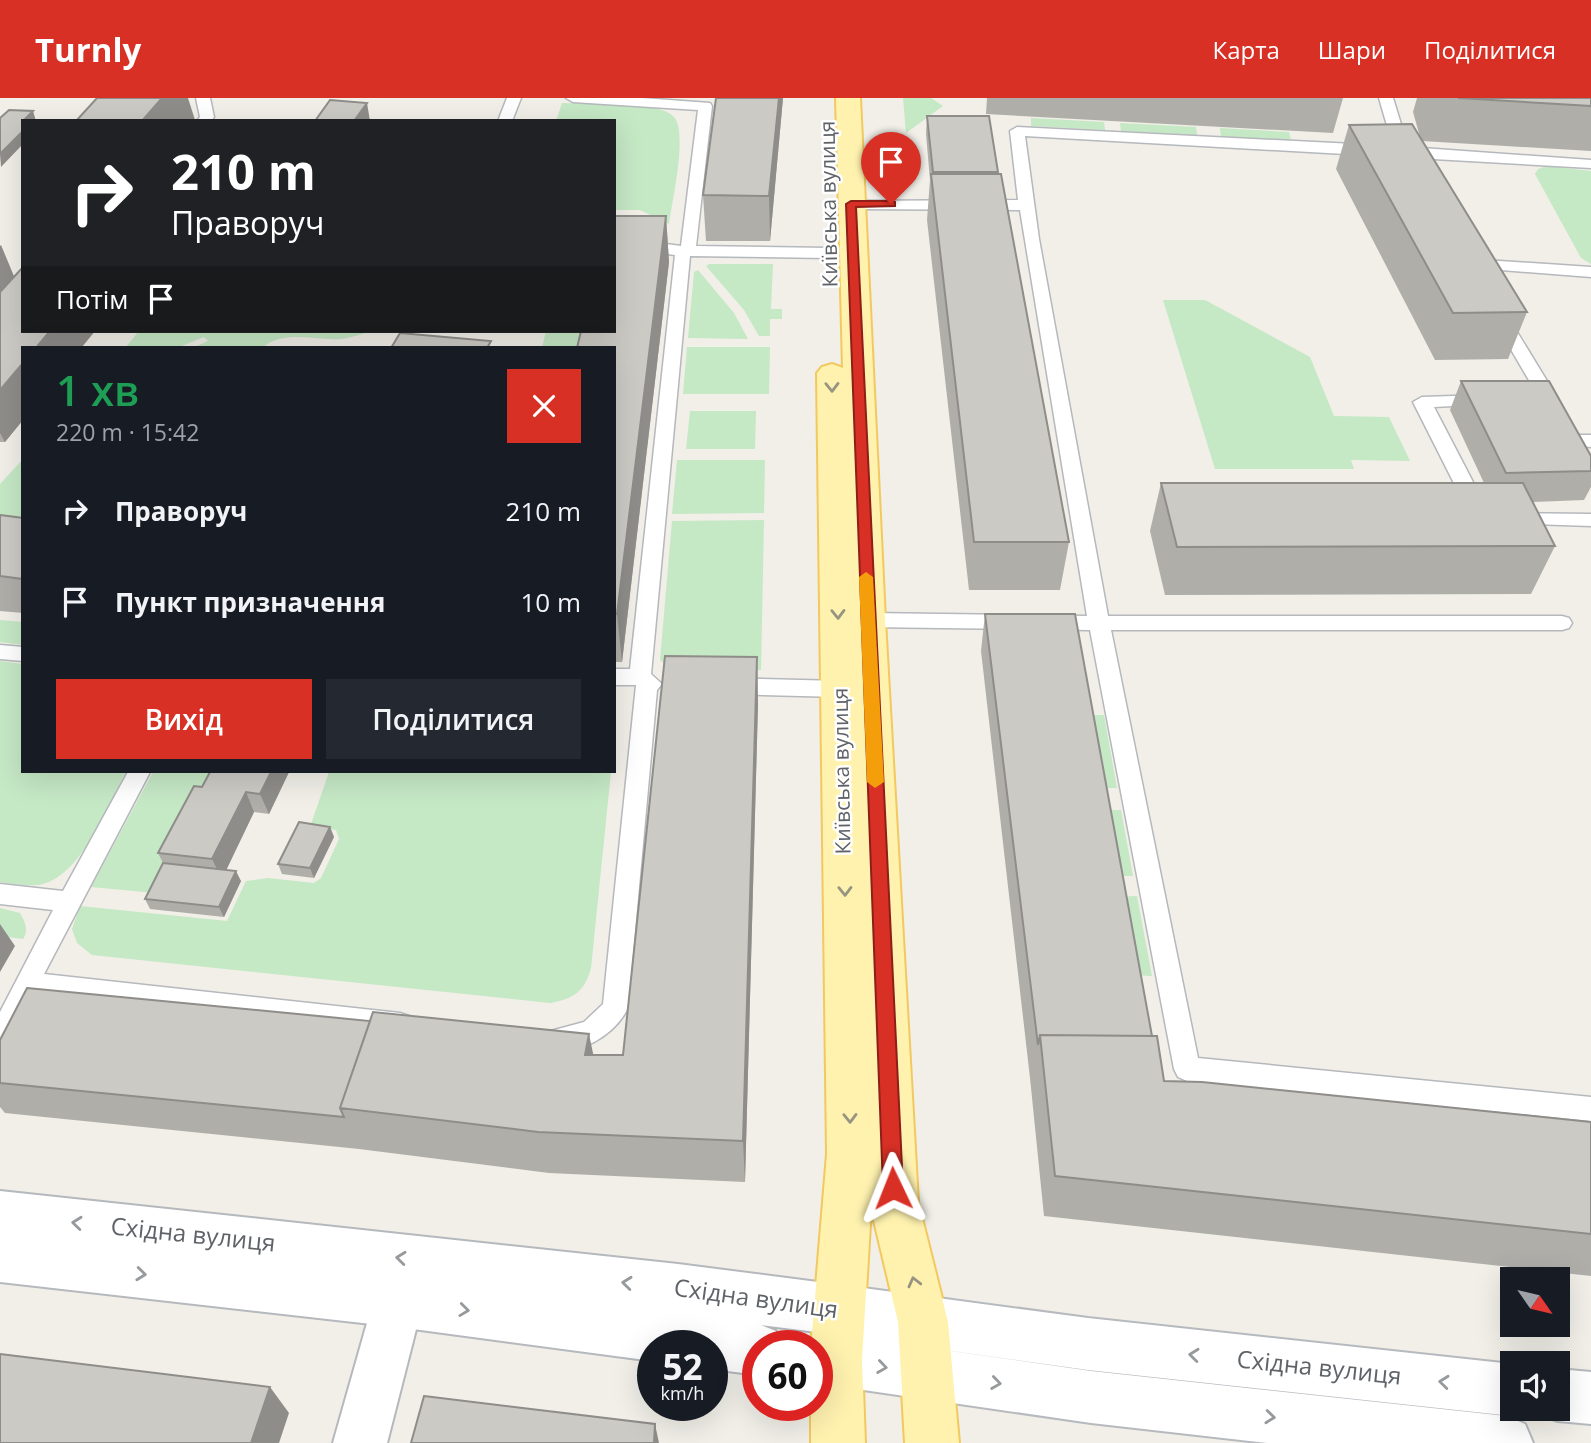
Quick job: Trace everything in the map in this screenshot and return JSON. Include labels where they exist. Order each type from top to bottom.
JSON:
[{"type":"main road","name":"Київська вулиця","points":[[827,98],[851,1154],[832,1330]]},
{"type":"main road","name":"Київська вулиця","points":[[848,98],[867,620],[884,939],[894,1202],[923,1322],[932,1443]]},
{"type":"main road","name":"Київська вулиця","points":[[833,1372],[838,1443]]},
{"type":"street","name":"Східна вулиця","points":[[0,1214],[678,1289],[794,1330]]},
{"type":"street","name":"Східна вулиця","points":[[0,1258],[398,1302],[742,1347]]},
{"type":"street","points":[[360,1443],[398,1302]]},
{"type":"street","name":"Східна вулиця","points":[[833,1343],[923,1322],[1500,1389]]},
{"type":"street","name":"Східна вулиця","points":[[833,1344],[928,1373],[1091,1397],[1506,1443]]},
{"type":"street","points":[[1570,1396],[1591,1398]]},
{"type":"lane","points":[[203,98],[206,119]]},
{"type":"lane","points":[[506,119],[514,98]]},
{"type":"lane","points":[[532,1038],[558,1041],[592,1032],[615,1008],[685,251],[705,106],[573,98]]},
{"type":"lane","points":[[1386,98],[1401,151],[1415,173]]},
{"type":"lane","points":[[1591,164],[1017,131],[1027,205],[1099,623],[1187,1069],[1591,1109]]},
{"type":"lane","points":[[851,204],[1027,205]]},
{"type":"lane","points":[[616,242],[685,251],[829,253]]},
{"type":"lane","points":[[1469,265],[1591,272]]},
{"type":"lane","points":[[1490,299],[1549,399],[1582,441],[1585,462]]},
{"type":"lane","points":[[1524,400],[1549,399]]},
{"type":"lane","points":[[1498,400],[1422,402],[1482,519],[1591,520]]},
{"type":"lane","points":[[867,620],[1562,623]]},
{"type":"lane","points":[[0,652],[21,654]]},
{"type":"lane","points":[[616,677],[675,684]]},
{"type":"lane","points":[[702,685],[840,689]]},
{"type":"lane","points":[[0,1041],[26,983],[138,773]]},
{"type":"lane","points":[[0,894],[70,902]]},
{"type":"lane","points":[[26,983],[423,1026]]},
{"type":"green space","points":[[903,98],[931,98],[943,106],[906,133]]},
{"type":"green space","points":[[562,103],[638,105],[666,112],[674,117],[680,137],[669,224],[640,210],[616,210],[616,119],[557,119]]},
{"type":"green space","points":[[1031,118],[1104,122],[1105,130],[1031,126]]},
{"type":"green space","points":[[1120,123],[1196,127],[1197,135],[1121,131]]},
{"type":"green space","points":[[1220,128],[1289,132],[1291,140],[1221,137]]},
{"type":"green space","points":[[1547,166],[1591,171],[1591,264],[1581,258],[1535,174],[1538,169]]},
{"type":"green space","points":[[773,264],[771,309],[782,309],[782,319],[770,319],[770,336],[759,336],[744,310],[706,266]]},
{"type":"green space","points":[[698,270],[734,313],[748,339],[688,338],[694,272]]},
{"type":"green space","points":[[1163,300],[1205,300],[1310,357],[1334,416],[1389,417],[1410,461],[1351,460],[1354,469],[1215,469]]},
{"type":"green space","points":[[137,333],[366,333],[341,339],[290,337],[265,346],[197,346],[208,341],[204,337],[182,346],[127,346]]},
{"type":"green space","points":[[546,333],[588,333],[585,346],[542,346]]},
{"type":"green space","points":[[687,347],[770,347],[769,394],[683,394]]},
{"type":"green space","points":[[690,411],[756,411],[755,449],[686,449]]},
{"type":"green space","points":[[677,460],[765,460],[764,513],[672,514]]},
{"type":"green space","points":[[21,461],[21,541],[0,539],[0,484]]},
{"type":"green space","points":[[764,520],[761,670],[693,671],[680,669],[660,660],[672,521]]},
{"type":"green space","points":[[0,620],[21,622],[21,645],[0,642]]},
{"type":"green space","points":[[0,661],[21,664],[21,773],[125,773],[91,839],[67,870],[53,880],[38,885],[0,882]]},
{"type":"green space","points":[[1083,715],[1104,715],[1117,788],[1095,788]]},
{"type":"green space","points":[[152,773],[225,773],[155,893],[91,887]]},
{"type":"green space","points":[[329,773],[611,773],[591,968],[585,983],[572,996],[550,1003],[92,955],[77,943],[72,929],[80,906],[227,921],[246,881],[268,878],[314,883],[321,878],[339,839],[336,830],[310,827]]},
{"type":"green space","points":[[1099,810],[1121,810],[1133,876],[1111,876]]},
{"type":"green space","points":[[1137,896],[1152,976],[1127,975],[1114,897]]},
{"type":"green space","points":[[0,908],[20,913],[26,929],[23,939],[0,936]]},
{"type":"building","points":[[97,98],[162,98],[144,119],[78,119]]},
{"type":"building","points":[[716,98],[779,98],[769,196],[703,195]]},
{"type":"building","points":[[1458,98],[1591,98],[1591,106]]},
{"type":"building","points":[[330,100],[367,103],[355,119],[316,119]]},
{"type":"building","points":[[9,110],[33,111],[25,119],[21,119],[21,133],[0,154],[0,118]]},
{"type":"building","points":[[927,116],[989,116],[998,172],[933,172]]},
{"type":"building","points":[[1412,124],[1527,312],[1453,313],[1349,125]]},
{"type":"building","points":[[931,174],[1001,174],[1069,542],[974,542]]},
{"type":"building","points":[[616,216],[666,216],[617,614],[616,346],[577,346],[581,333],[616,333]]},
{"type":"building","points":[[21,269],[21,333],[48,333],[38,346],[21,346],[21,365],[0,390],[0,292]]},
{"type":"building","points":[[400,333],[491,341],[488,346],[392,346]]},
{"type":"building","points":[[1461,381],[1549,381],[1591,456],[1591,471],[1506,473]]},
{"type":"building","points":[[1161,483],[1523,483],[1555,546],[1177,547]]},
{"type":"building","points":[[0,515],[21,518],[21,579],[0,576]]},
{"type":"building","points":[[985,614],[1075,614],[1152,1036],[1040,1035],[1038,1045]]},
{"type":"building","points":[[665,656],[757,657],[743,1141],[538,1132],[340,1108],[373,1012],[589,1034],[585,1055],[623,1055]]},
{"type":"building","points":[[209,773],[270,773],[260,794],[246,792],[212,859],[158,853],[194,786],[202,787]]},
{"type":"building","points":[[299,822],[330,827],[310,868],[278,864]]},
{"type":"building","points":[[163,863],[236,871],[219,907],[145,899]]},
{"type":"building","points":[[27,988],[370,1021],[340,1108],[344,1117],[0,1083],[0,1040]]},
{"type":"building","points":[[1040,1035],[1157,1036],[1164,1081],[1202,1082],[1591,1122],[1591,1234],[1055,1176]]},
{"type":"building","points":[[0,1354],[270,1387],[251,1443],[0,1443]]},
{"type":"building","points":[[424,1396],[655,1424],[654,1443],[411,1443]]},
{"type":"slow traffic","points":[[866,577],[875,782]]},
{"type":"route","points":[[891,204],[851,204],[893,1188]]}]
